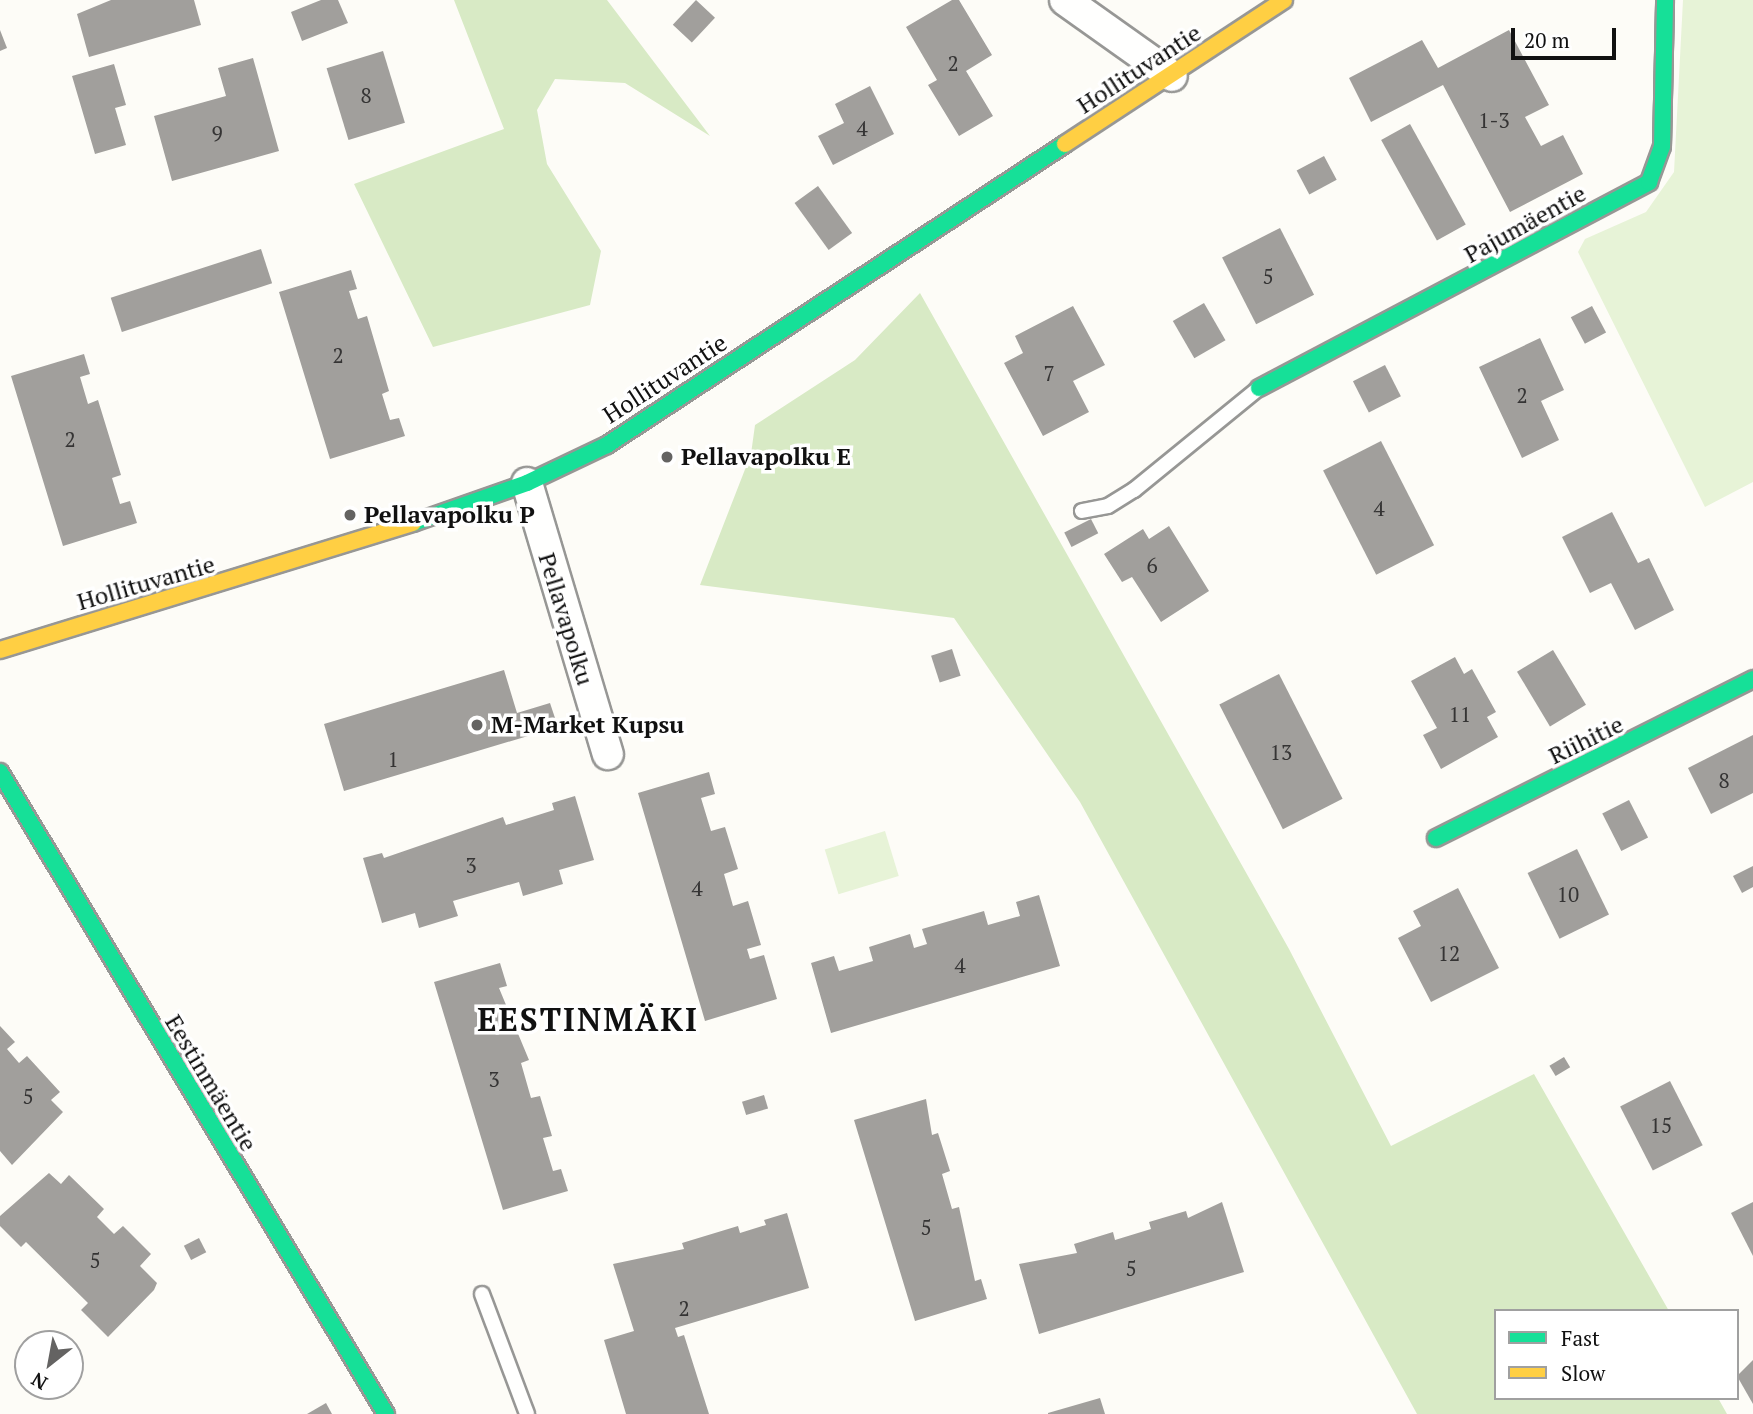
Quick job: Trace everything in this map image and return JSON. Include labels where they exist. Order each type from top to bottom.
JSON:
[{"type":"street","points":[[1065,0],[1172,76]]},
{"type":"street","name":"Hollituvantie","points":[[0,650],[301,561],[527,483],[607,444],[1172,76],[1284,0]]},
{"type":"street","name":"Pajumäentie","points":[[1259,388],[1649,182],[1661,147],[1665,0]]},
{"type":"street","name":"Pellavapolku","points":[[527,483],[608,754]]},
{"type":"street","name":"Riihitie","points":[[1436,838],[1753,679]]},
{"type":"street","name":"Eestinmäentie","points":[[0,772],[386,1414]]},
{"type":"lane","points":[[1082,511],[1108,506],[1134,490],[1259,388]]},
{"type":"lane","points":[[482,1294],[527,1414]]},
{"type":"green space","points":[[454,0],[607,0],[710,136],[625,83],[555,79],[537,110],[547,164],[601,251],[590,305],[433,347],[354,184],[504,129]]},
{"type":"green space","points":[[1683,0],[1753,0],[1753,482],[1705,507],[1578,252],[1585,239],[1646,212],[1674,172]]},
{"type":"green space","points":[[920,293],[1289,949],[1391,1146],[1534,1074],[1668,1309],[1494,1309],[1494,1400],[1719,1400],[1727,1414],[1417,1414],[1080,802],[954,618],[700,585],[751,454],[755,425],[855,360]]},
{"type":"green space","points":[[885,831],[899,876],[838,894],[825,849]]},
{"type":"building","points":[[111,0],[194,0],[201,25],[89,57],[77,14]]},
{"type":"building","points":[[321,0],[338,0],[348,23],[302,41],[291,12]]},
{"type":"building","points":[[696,0],[715,18],[692,43],[673,25]]},
{"type":"building","points":[[952,0],[959,0],[992,55],[966,71],[993,116],[959,136],[928,85],[937,80],[906,27]]},
{"type":"building","points":[[0,30],[7,48],[0,51]]},
{"type":"building","points":[[1509,30],[1549,105],[1525,117],[1541,146],[1563,135],[1583,174],[1510,212],[1443,85],[1371,122],[1349,78],[1422,40],[1438,68]]},
{"type":"building","points":[[383,51],[405,123],[349,140],[327,68]]},
{"type":"building","points":[[253,58],[279,151],[172,181],[154,116],[226,96],[218,68]]},
{"type":"building","points":[[114,64],[126,105],[115,108],[126,145],[95,154],[72,76]]},
{"type":"building","points":[[870,86],[894,134],[833,165],[818,136],[844,123],[835,104]]},
{"type":"building","points":[[1410,124],[1466,225],[1437,241],[1381,140]]},
{"type":"building","points":[[1324,156],[1337,180],[1309,194],[1297,171]]},
{"type":"building","points":[[818,186],[852,233],[829,250],[795,203]]},
{"type":"building","points":[[1280,228],[1314,295],[1256,324],[1222,258]]},
{"type":"building","points":[[261,249],[272,283],[122,332],[111,298]]},
{"type":"building","points":[[351,270],[357,289],[349,291],[358,319],[367,316],[389,391],[382,394],[390,420],[399,418],[405,436],[330,459],[279,292]]},
{"type":"building","points":[[1204,303],[1226,340],[1194,358],[1173,321]]},
{"type":"building","points":[[1073,306],[1105,365],[1073,381],[1089,412],[1043,436],[1004,363],[1023,353],[1015,336]]},
{"type":"building","points":[[1592,306],[1606,332],[1585,344],[1571,317]]},
{"type":"building","points":[[1540,338],[1564,390],[1541,401],[1559,440],[1522,458],[1479,367]]},
{"type":"building","points":[[84,354],[90,374],[80,377],[88,404],[98,400],[121,475],[112,478],[120,504],[130,501],[137,523],[63,546],[11,376]]},
{"type":"building","points":[[1385,365],[1401,396],[1369,413],[1353,381]]},
{"type":"building","points":[[1381,441],[1434,545],[1376,575],[1323,471]]},
{"type":"building","points":[[1612,512],[1638,563],[1649,558],[1674,610],[1635,630],[1611,583],[1590,593],[1562,537]]},
{"type":"building","points":[[1091,519],[1098,533],[1072,547],[1064,533]]},
{"type":"building","points":[[1169,526],[1209,591],[1161,622],[1132,577],[1122,582],[1104,554],[1143,529],[1149,539]]},
{"type":"building","points":[[952,649],[961,676],[940,682],[931,656]]},
{"type":"building","points":[[1553,650],[1586,705],[1550,726],[1517,672]]},
{"type":"building","points":[[1455,657],[1464,674],[1472,669],[1496,712],[1487,717],[1498,737],[1441,769],[1423,735],[1437,728],[1411,681]]},
{"type":"building","points":[[504,670],[517,713],[550,703],[558,727],[344,791],[324,724]]},
{"type":"building","points":[[1279,674],[1343,799],[1283,829],[1219,704]]},
{"type":"building","points":[[1753,735],[1753,793],[1711,814],[1688,768]]},
{"type":"building","points":[[709,772],[715,794],[701,798],[711,831],[725,827],[738,869],[724,874],[733,906],[748,901],[761,945],[747,949],[750,959],[764,955],[777,999],[705,1021],[638,793]]},
{"type":"building","points":[[575,796],[594,860],[559,870],[563,884],[523,896],[519,882],[453,901],[458,916],[419,928],[415,913],[382,923],[363,858],[382,853],[384,858],[503,817],[506,825],[554,810],[552,803]]},
{"type":"building","points":[[1629,800],[1648,837],[1621,851],[1602,814]]},
{"type":"building","points":[[1577,849],[1609,915],[1560,939],[1528,873]]},
{"type":"building","points":[[1753,866],[1753,887],[1742,893],[1733,876]]},
{"type":"building","points":[[1458,888],[1499,968],[1431,1002],[1398,938],[1421,926],[1413,911]]},
{"type":"building","points":[[1039,895],[1060,966],[831,1033],[811,963],[834,956],[839,971],[873,961],[869,947],[910,934],[914,948],[927,944],[922,929],[984,911],[988,925],[1020,916],[1016,902]]},
{"type":"building","points":[[500,963],[507,986],[499,988],[529,1060],[521,1063],[531,1098],[540,1096],[552,1136],[543,1138],[553,1171],[561,1169],[568,1191],[503,1210],[434,982]]},
{"type":"building","points":[[0,1026],[15,1042],[7,1049],[19,1063],[27,1056],[60,1092],[51,1100],[63,1112],[12,1165],[0,1151]]},
{"type":"building","points":[[1564,1057],[1570,1067],[1556,1076],[1549,1066]]},
{"type":"building","points":[[1670,1081],[1703,1145],[1653,1171],[1620,1106]]},
{"type":"building","points":[[764,1095],[768,1108],[746,1115],[742,1102]]},
{"type":"building","points":[[926,1099],[932,1135],[938,1133],[950,1171],[942,1174],[952,1209],[959,1207],[975,1281],[981,1279],[987,1299],[915,1321],[854,1120]]},
{"type":"building","points":[[49,1173],[61,1184],[69,1175],[104,1209],[97,1217],[114,1234],[123,1226],[151,1254],[140,1266],[157,1283],[154,1290],[108,1337],[81,1310],[88,1303],[26,1242],[21,1247],[0,1226],[0,1216]]},
{"type":"building","points":[[1222,1202],[1244,1272],[1039,1334],[1019,1264],[1077,1253],[1074,1244],[1113,1232],[1115,1240],[1151,1229],[1149,1222],[1186,1211],[1188,1218]]},
{"type":"building","points":[[1753,1202],[1753,1256],[1731,1213]]},
{"type":"building","points":[[787,1213],[809,1288],[675,1328],[678,1337],[684,1335],[709,1414],[626,1414],[604,1340],[634,1331],[613,1264],[684,1249],[682,1243],[738,1226],[740,1233],[766,1225],[764,1220]]},
{"type":"building","points":[[199,1238],[206,1252],[191,1260],[184,1246]]},
{"type":"building","points":[[1753,1360],[1753,1404],[1739,1380],[1739,1374]]},
{"type":"building","points":[[1100,1398],[1105,1414],[1048,1414],[1048,1413]]},
{"type":"building","points":[[326,1403],[332,1414],[307,1414]]},
{"type":"traffic: fast","points":[[1259,388],[1649,182],[1662,147],[1665,0]]},
{"type":"traffic: fast","points":[[413,523],[527,483],[607,445],[1065,144]]},
{"type":"traffic: fast","points":[[1436,838],[1753,679]]},
{"type":"traffic: fast","points":[[0,772],[386,1414]]},
{"type":"traffic: slow","points":[[1065,144],[1284,0]]},
{"type":"traffic: slow","points":[[0,650],[413,523]]},
{"type":"place","name":"Pellavapolku E","points":[[667,457]]},
{"type":"place","name":"Pellavapolku P","points":[[350,515]]},
{"type":"place","name":"M-Market Kupsu","points":[[477,725]]},
{"type":"district","name":"EESTINMÄKI","points":[[588,1019]]}]
